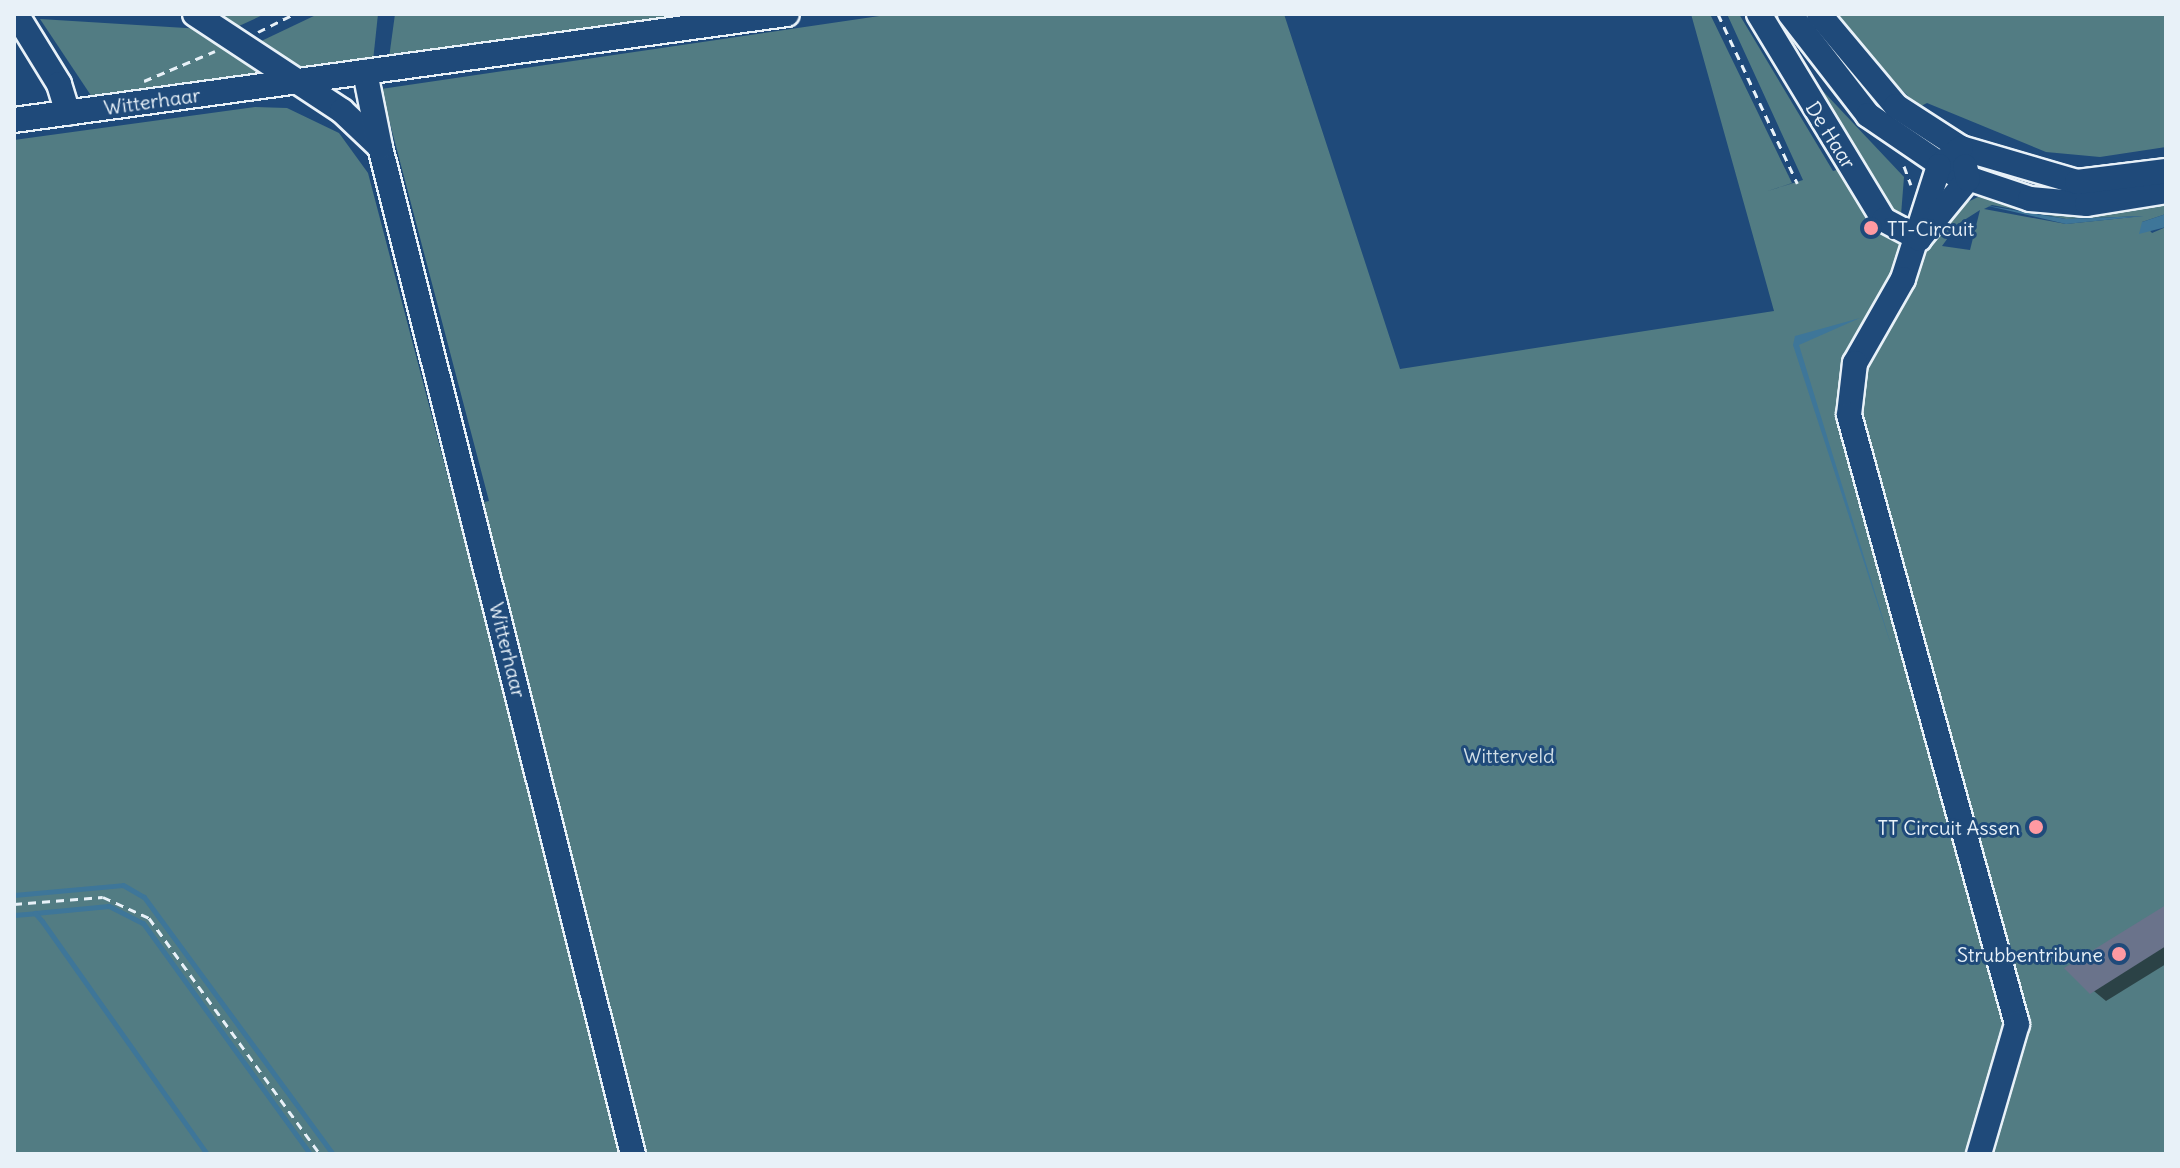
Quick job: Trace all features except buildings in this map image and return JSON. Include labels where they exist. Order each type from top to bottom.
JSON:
[{"type":"street","points":[[16,14],[59,84],[68,113]]},
{"type":"street","points":[[195,14],[291,81],[342,111],[380,147]]},
{"type":"street","name":"Witterhaar","points":[[14,120],[787,14]]},
{"type":"street","name":"De Haar","points":[[1759,14],[1884,220],[1919,239]]},
{"type":"street","name":"De Haar","points":[[1790,14],[1848,94],[1939,166],[2030,199],[2087,204],[2166,191]]},
{"type":"street","points":[[1819,14],[1884,96],[1961,148],[2077,182],[2166,171]]},
{"type":"street","name":"Witterhaar","points":[[365,72],[380,147],[633,1154]]},
{"type":"street","points":[[1919,239],[1939,166],[1961,148]]},
{"type":"street","points":[[1961,148],[1968,179],[1919,239],[1855,363],[1849,415],[2017,1024],[1979,1154]]},
{"type":"path","points":[[138,83],[237,42],[294,14]]},
{"type":"path","points":[[1718,14],[1797,183]]},
{"type":"path","points":[[14,904],[103,897],[149,918],[320,1154]]},
{"type":"green space","points":[[221,14],[265,14],[239,26]]},
{"type":"green space","points":[[318,14],[378,14],[373,61],[292,70],[255,44]]},
{"type":"green space","points":[[395,14],[713,14],[389,58]]},
{"type":"green space","name":"Witterveld","points":[[893,14],[1284,14],[1400,369],[1774,311],[1691,14],[1710,14],[1792,183],[1768,191],[1803,180],[1727,14],[1739,14],[1833,171],[1844,168],[1905,242],[1931,245],[1955,208],[1978,197],[2117,210],[2166,202],[2166,214],[2142,222],[2152,233],[2166,227],[2166,1154],[14,1154],[14,140],[255,107],[287,108],[339,133],[368,173],[456,508],[489,501],[381,89]],"holes":[[[1992,205],[2066,219],[2143,216],[2066,224],[1984,209]],[[1980,210],[1970,250],[1942,246],[1958,224]]]},
{"type":"green space","points":[[1836,14],[2166,14],[2166,147],[2100,157],[2046,152],[1927,103],[1919,107],[1861,50]]},
{"type":"green space","points":[[40,19],[202,29],[273,74],[92,97]]},
{"type":"green space","points":[[1788,54],[1904,177],[1901,215],[1887,205]]},
{"type":"water","points":[[1984,205],[2066,219],[2144,216],[2066,224]]},
{"type":"water","points":[[2166,214],[2166,227],[2139,234],[2142,222]]},
{"type":"water","points":[[1860,318],[1799,345],[1892,648],[1793,345],[1795,336]]},
{"type":"waterway","points":[[14,895],[123,885],[144,897],[333,1154]]},
{"type":"waterway","points":[[35,913],[109,906],[143,923],[310,1154]]},
{"type":"waterway","points":[[14,915],[35,913],[42,921],[207,1154]]},
{"type":"place","name":"TT-Circuit","points":[[1871,228]]},
{"type":"place","name":"TT Circuit Assen","points":[[2036,827]]},
{"type":"place","name":"Strubbentribune","points":[[2119,954]]}]
